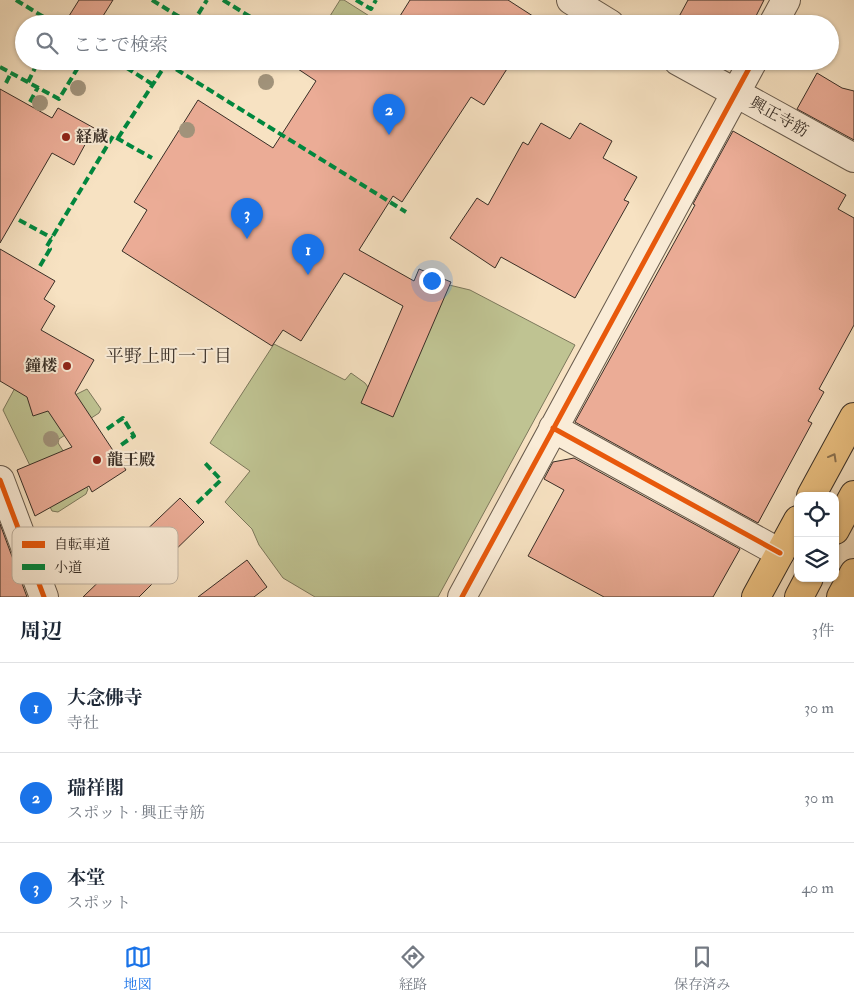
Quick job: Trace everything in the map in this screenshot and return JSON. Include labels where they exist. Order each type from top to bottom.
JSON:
[{"type":"highway","points":[[813,492],[854,417]]},
{"type":"highway","points":[[839,523],[854,495]]},
{"type":"highway","points":[[756,597],[794,527]]},
{"type":"highway","points":[[841,597],[854,573]]},
{"type":"highway","points":[[799,597],[807,582]]},
{"type":"street","points":[[778,15],[786,0]]},
{"type":"street","points":[[583,3],[598,15]]},
{"type":"street","name":"興正寺筋","points":[[694,70],[854,158]]},
{"type":"street","points":[[462,597],[748,70]]},
{"type":"street","points":[[553,428],[780,553]]},
{"type":"street","points":[[0,480],[18,527]]},
{"type":"street","points":[[39,584],[44,597]]},
{"type":"green space","points":[[340,0],[344,0],[368,15],[331,15]]},
{"type":"green space","points":[[445,284],[470,290],[575,345],[438,597],[315,597],[283,578],[259,545],[252,529],[225,502],[250,471],[210,443],[274,344],[345,380],[351,373],[365,383],[387,413]]},
{"type":"green space","points":[[22,375],[71,397],[87,389],[101,409],[99,413],[59,439],[58,443],[88,489],[86,494],[58,512],[52,511],[3,410]]},
{"type":"building","points":[[79,0],[113,0],[104,15],[70,15]]},
{"type":"building","points":[[410,0],[508,0],[531,15],[401,15]]},
{"type":"building","points":[[688,0],[764,0],[756,15],[680,15]]},
{"type":"building","points":[[300,70],[506,70],[484,105],[471,97],[402,202],[393,196],[359,250],[414,281],[419,269],[451,282],[393,417],[361,403],[403,306],[344,273],[301,341],[283,330],[272,346],[122,251],[147,210],[134,202],[198,100],[273,148],[316,81]]},
{"type":"building","points":[[817,73],[842,88],[854,91],[854,140],[797,109]]},
{"type":"building","points":[[0,89],[52,118],[58,108],[94,128],[74,165],[52,153],[0,243]]},
{"type":"building","points":[[541,123],[570,139],[580,123],[612,141],[603,158],[637,177],[624,200],[629,202],[575,298],[501,257],[495,268],[450,238],[477,198],[488,205],[523,142],[528,145]]},
{"type":"building","points":[[733,131],[846,195],[838,209],[854,218],[854,325],[819,389],[824,392],[808,421],[812,423],[758,523],[575,422],[695,205],[693,204]]},
{"type":"building","points":[[0,249],[55,281],[44,299],[55,306],[41,330],[94,360],[75,393],[126,470],[92,492],[89,486],[35,516],[17,470],[72,447],[48,411],[33,416],[27,397],[0,381]]},
{"type":"building","points":[[574,458],[740,549],[713,597],[604,597],[528,556],[564,490],[544,479],[553,462]]},
{"type":"building","points":[[180,498],[204,522],[178,547],[178,527],[150,527]]},
{"type":"building","points":[[0,524],[12,556],[12,584],[22,584],[27,597],[0,597]]},
{"type":"building","points":[[247,560],[267,587],[254,597],[198,597]]},
{"type":"building","points":[[96,584],[152,584],[139,597],[83,597]]},
{"type":"marked path","points":[[16,0],[40,15]]},
{"type":"marked path","points":[[152,0],[176,15]]},
{"type":"marked path","points":[[198,15],[207,0]]},
{"type":"marked path","points":[[223,0],[247,15]]},
{"type":"marked path","points":[[356,0],[371,9],[376,0]]},
{"type":"marked path","points":[[0,67],[59,99],[77,70]]},
{"type":"marked path","points":[[28,82],[34,70]]},
{"type":"marked path","points":[[130,70],[152,84]]},
{"type":"marked path","points":[[118,138],[162,70]]},
{"type":"marked path","points":[[177,70],[406,212]]},
{"type":"marked path","points":[[6,83],[11,73]]},
{"type":"marked path","points":[[30,102],[38,87]]},
{"type":"marked path","points":[[40,266],[50,249],[47,246],[113,136],[152,158]]},
{"type":"marked path","points":[[19,220],[52,238]]},
{"type":"marked path","points":[[107,429],[123,418],[134,436],[118,447]]},
{"type":"marked path","points":[[197,503],[221,480],[203,461]]},
{"type":"cycle path","points":[[462,597],[748,70]]},
{"type":"cycle path","points":[[553,428],[780,553]]},
{"type":"cycle path","points":[[0,480],[18,527]]},
{"type":"cycle path","points":[[39,584],[44,597]]},
{"type":"place","name":"瑞祥閣","points":[[389,135]]},
{"type":"place","name":"経蔵","points":[[66,137]]},
{"type":"place","name":"本堂","points":[[247,239]]},
{"type":"place","name":"大念佛寺","points":[[308,275]]},
{"type":"place","name":"鐘楼","points":[[67,366]]},
{"type":"place","name":"龍王殿","points":[[97,460]]},
{"type":"district","name":"平野上町一丁目","points":[[169,356]]}]
